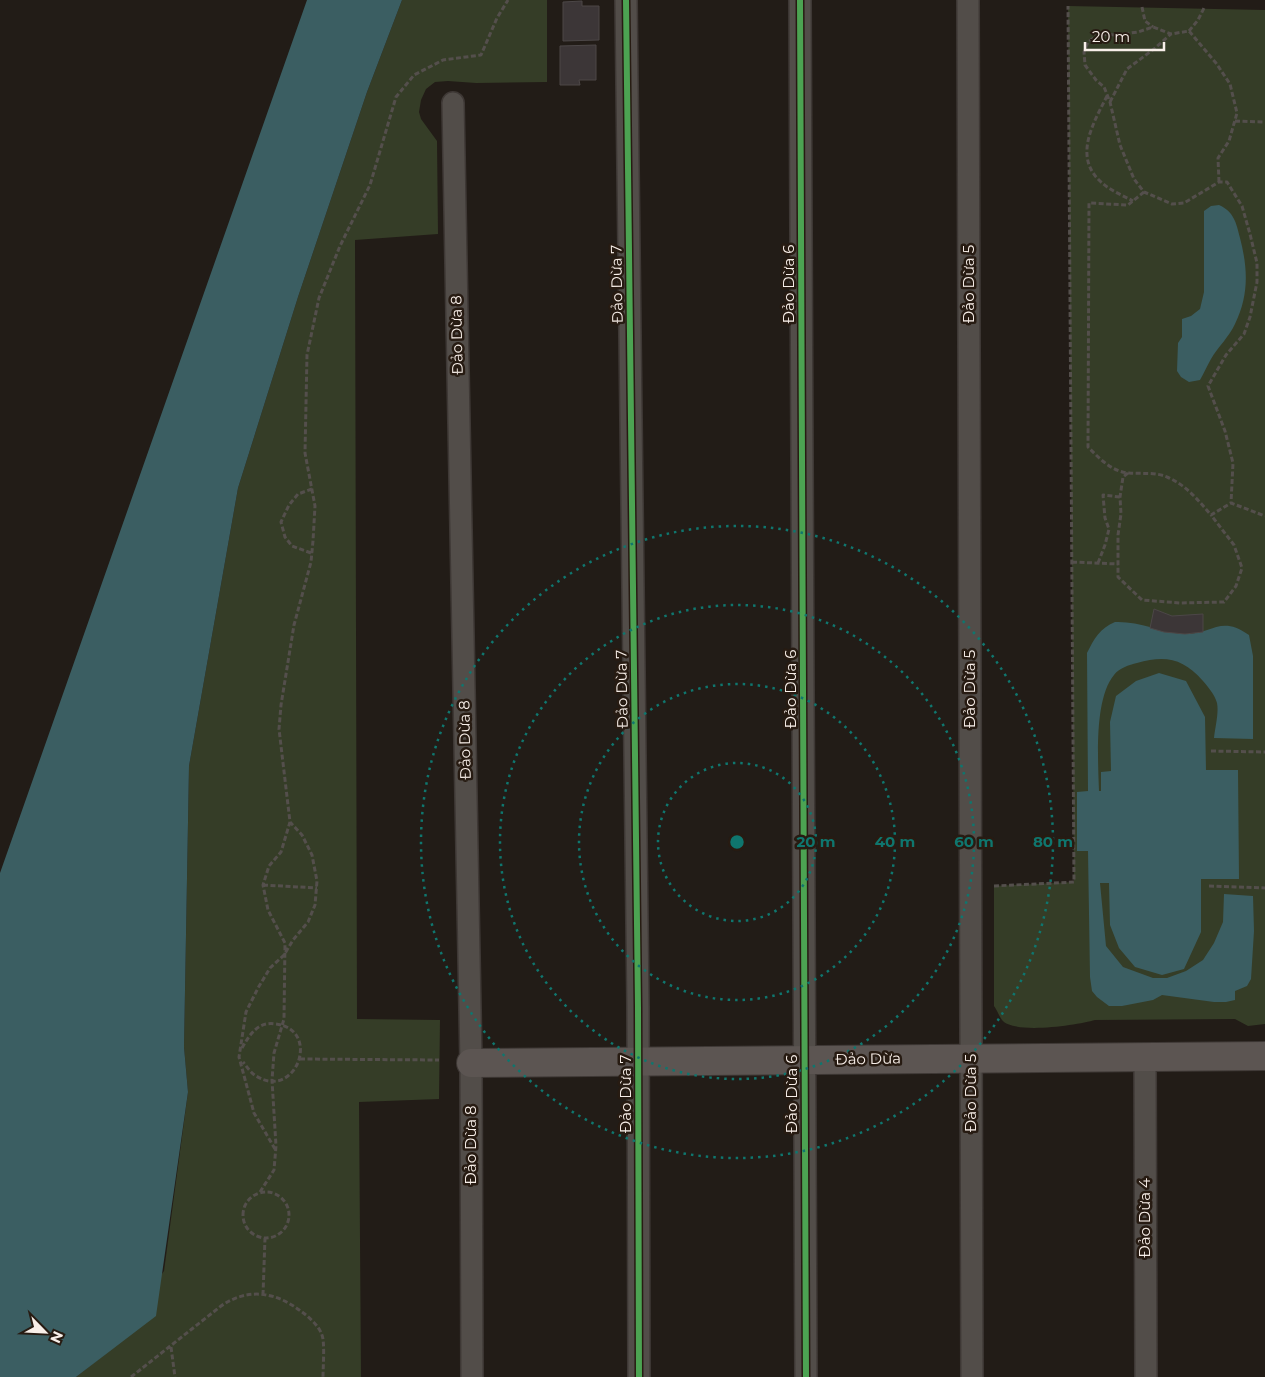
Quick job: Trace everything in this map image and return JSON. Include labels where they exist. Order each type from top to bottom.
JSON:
[{"type":"street","name":"Đảo Dừa 7","points":[[626,0],[640,1377]]},
{"type":"street","name":"Đảo Dừa 6","points":[[800,0],[806,1377]]},
{"type":"street","name":"Đảo Dừa 5","points":[[968,0],[972,1377]]},
{"type":"street","name":"Đảo Dừa 8","points":[[453,104],[471,1063],[472,1377]]},
{"type":"street","name":"Đảo Dừa","points":[[471,1063],[1265,1056]]},
{"type":"street","name":"Đảo Dừa 4","points":[[1145,1058],[1146,1377]]},
{"type":"path","points":[[260,1192],[268,1191],[275,1193],[287,1204],[288,1220],[280,1233],[273,1237],[258,1237],[251,1233],[243,1221],[244,1206],[248,1200],[260,1192],[274,1170],[276,1149],[272,1081],[274,1053],[284,1019],[285,943],[268,910],[263,885],[269,866],[281,852],[290,822],[279,729],[280,705],[294,625],[312,553],[315,506],[305,453],[307,355],[320,298],[340,246],[370,185],[396,97],[414,75],[443,60],[481,55],[497,18],[508,0]]},
{"type":"path","points":[[994,886],[1074,882],[1068,6]]},
{"type":"path","points":[[1142,7],[1145,21],[1153,27],[1171,34],[1190,31],[1204,8]]},
{"type":"path","points":[[1153,27],[1138,32],[1116,35],[1099,34],[1088,42],[1084,52],[1085,65],[1104,87],[1108,95],[1120,145],[1134,179],[1144,192],[1172,204],[1184,203],[1219,182],[1227,182],[1242,206],[1257,263],[1255,298],[1244,334],[1226,355],[1208,386],[1225,431],[1233,463],[1231,504]]},
{"type":"path","points":[[1190,31],[1216,62],[1230,84],[1237,113],[1229,141],[1218,158],[1219,182]]},
{"type":"path","points":[[1110,102],[1126,69],[1171,34]]},
{"type":"path","points":[[1108,95],[1088,137],[1086,152],[1091,168],[1099,181],[1110,189],[1134,200]]},
{"type":"path","points":[[1235,121],[1265,122]]},
{"type":"path","points":[[1128,473],[1122,477],[1120,497],[1118,577],[1142,600],[1180,603],[1224,602],[1236,586],[1242,568],[1234,545],[1188,489],[1166,476],[1141,472],[1128,473],[1105,464],[1088,447],[1088,203],[1128,205],[1144,192]]},
{"type":"path","points":[[312,489],[298,494],[289,505],[281,522],[285,537],[292,546],[312,553]]},
{"type":"path","points":[[1098,563],[1106,545],[1109,529],[1104,518],[1104,495],[1120,497]]},
{"type":"path","points":[[1210,515],[1231,504],[1265,516]]},
{"type":"path","points":[[1072,562],[1118,564]]},
{"type":"path","points":[[1210,751],[1265,752]]},
{"type":"path","points":[[276,1149],[254,1113],[239,1056],[246,1012],[258,988],[270,968],[284,955],[293,940],[308,922],[315,905],[317,888],[312,855],[302,835],[290,822]]},
{"type":"path","points":[[263,885],[317,888]]},
{"type":"path","points":[[1209,886],[1265,888]]},
{"type":"path","points":[[240,1051],[249,1035],[256,1028],[264,1024],[282,1025],[296,1035],[301,1051],[296,1068],[290,1075],[281,1080],[262,1079],[255,1075],[240,1060]]},
{"type":"path","points":[[300,1059],[439,1060]]},
{"type":"path","points":[[263,1295],[265,1238]]},
{"type":"path","points":[[132,1377],[221,1306],[234,1297],[248,1294],[285,1299],[308,1316],[323,1335],[323,1377]]},
{"type":"path","points":[[171,1346],[175,1377]]},
{"type":"green space","points":[[402,0],[547,0],[547,82],[476,83],[448,81],[435,82],[426,89],[421,100],[419,112],[421,119],[437,141],[438,234],[355,240],[357,1019],[440,1020],[439,1099],[359,1102],[361,1377],[76,1377],[104,1355],[164,1271],[188,1092],[184,1047],[189,766],[238,488],[298,297],[367,92]]},
{"type":"green space","points":[[1068,6],[1265,10],[1265,1024],[1248,1026],[1235,1019],[1095,1020],[1047,1028],[1032,1028],[1009,1025],[1002,1020],[994,1006],[994,886],[1074,882]]},
{"type":"water","points":[[307,0],[402,0],[367,92],[298,297],[238,488],[189,766],[184,1047],[188,1092],[156,1316],[76,1377],[0,1377],[0,873]]},
{"type":"water","points":[[1219,205],[1231,214],[1237,227],[1245,260],[1245,292],[1240,313],[1233,329],[1214,355],[1200,380],[1189,382],[1181,377],[1177,371],[1178,343],[1182,337],[1182,319],[1191,316],[1200,309],[1204,292],[1204,211],[1211,206]]},
{"type":"water","points":[[1115,622],[1133,623],[1183,634],[1231,626],[1249,635],[1253,656],[1253,739],[1214,738],[1217,707],[1213,694],[1196,673],[1188,667],[1173,660],[1165,659],[1156,659],[1124,667],[1114,675],[1103,699],[1099,730],[1098,763],[1099,791],[1101,791],[1101,772],[1111,771],[1110,722],[1116,696],[1136,681],[1159,673],[1186,681],[1205,717],[1206,770],[1238,770],[1239,879],[1201,879],[1201,932],[1184,969],[1162,975],[1135,967],[1119,948],[1110,925],[1109,883],[1100,883],[1106,946],[1123,967],[1153,978],[1167,978],[1186,971],[1203,960],[1214,943],[1223,922],[1224,894],[1253,896],[1254,931],[1251,979],[1247,986],[1235,991],[1235,1000],[1214,1002],[1162,995],[1153,1000],[1122,1006],[1109,1006],[1092,991],[1090,977],[1088,851],[1077,851],[1077,792],[1088,791],[1087,653],[1098,634],[1105,627]]},
{"type":"building","points":[[582,1],[582,6],[599,6],[599,40],[563,41],[563,2]]},
{"type":"building","points":[[596,45],[596,80],[579,80],[580,85],[560,85],[560,46]]},
{"type":"building","points":[[1154,609],[1172,616],[1203,614],[1203,632],[1185,634],[1164,632],[1150,628]]},
{"type":"cycle path","points":[[626,0],[638,1007],[639,1377]]},
{"type":"cycle path","points":[[800,0],[806,1377]]}]
